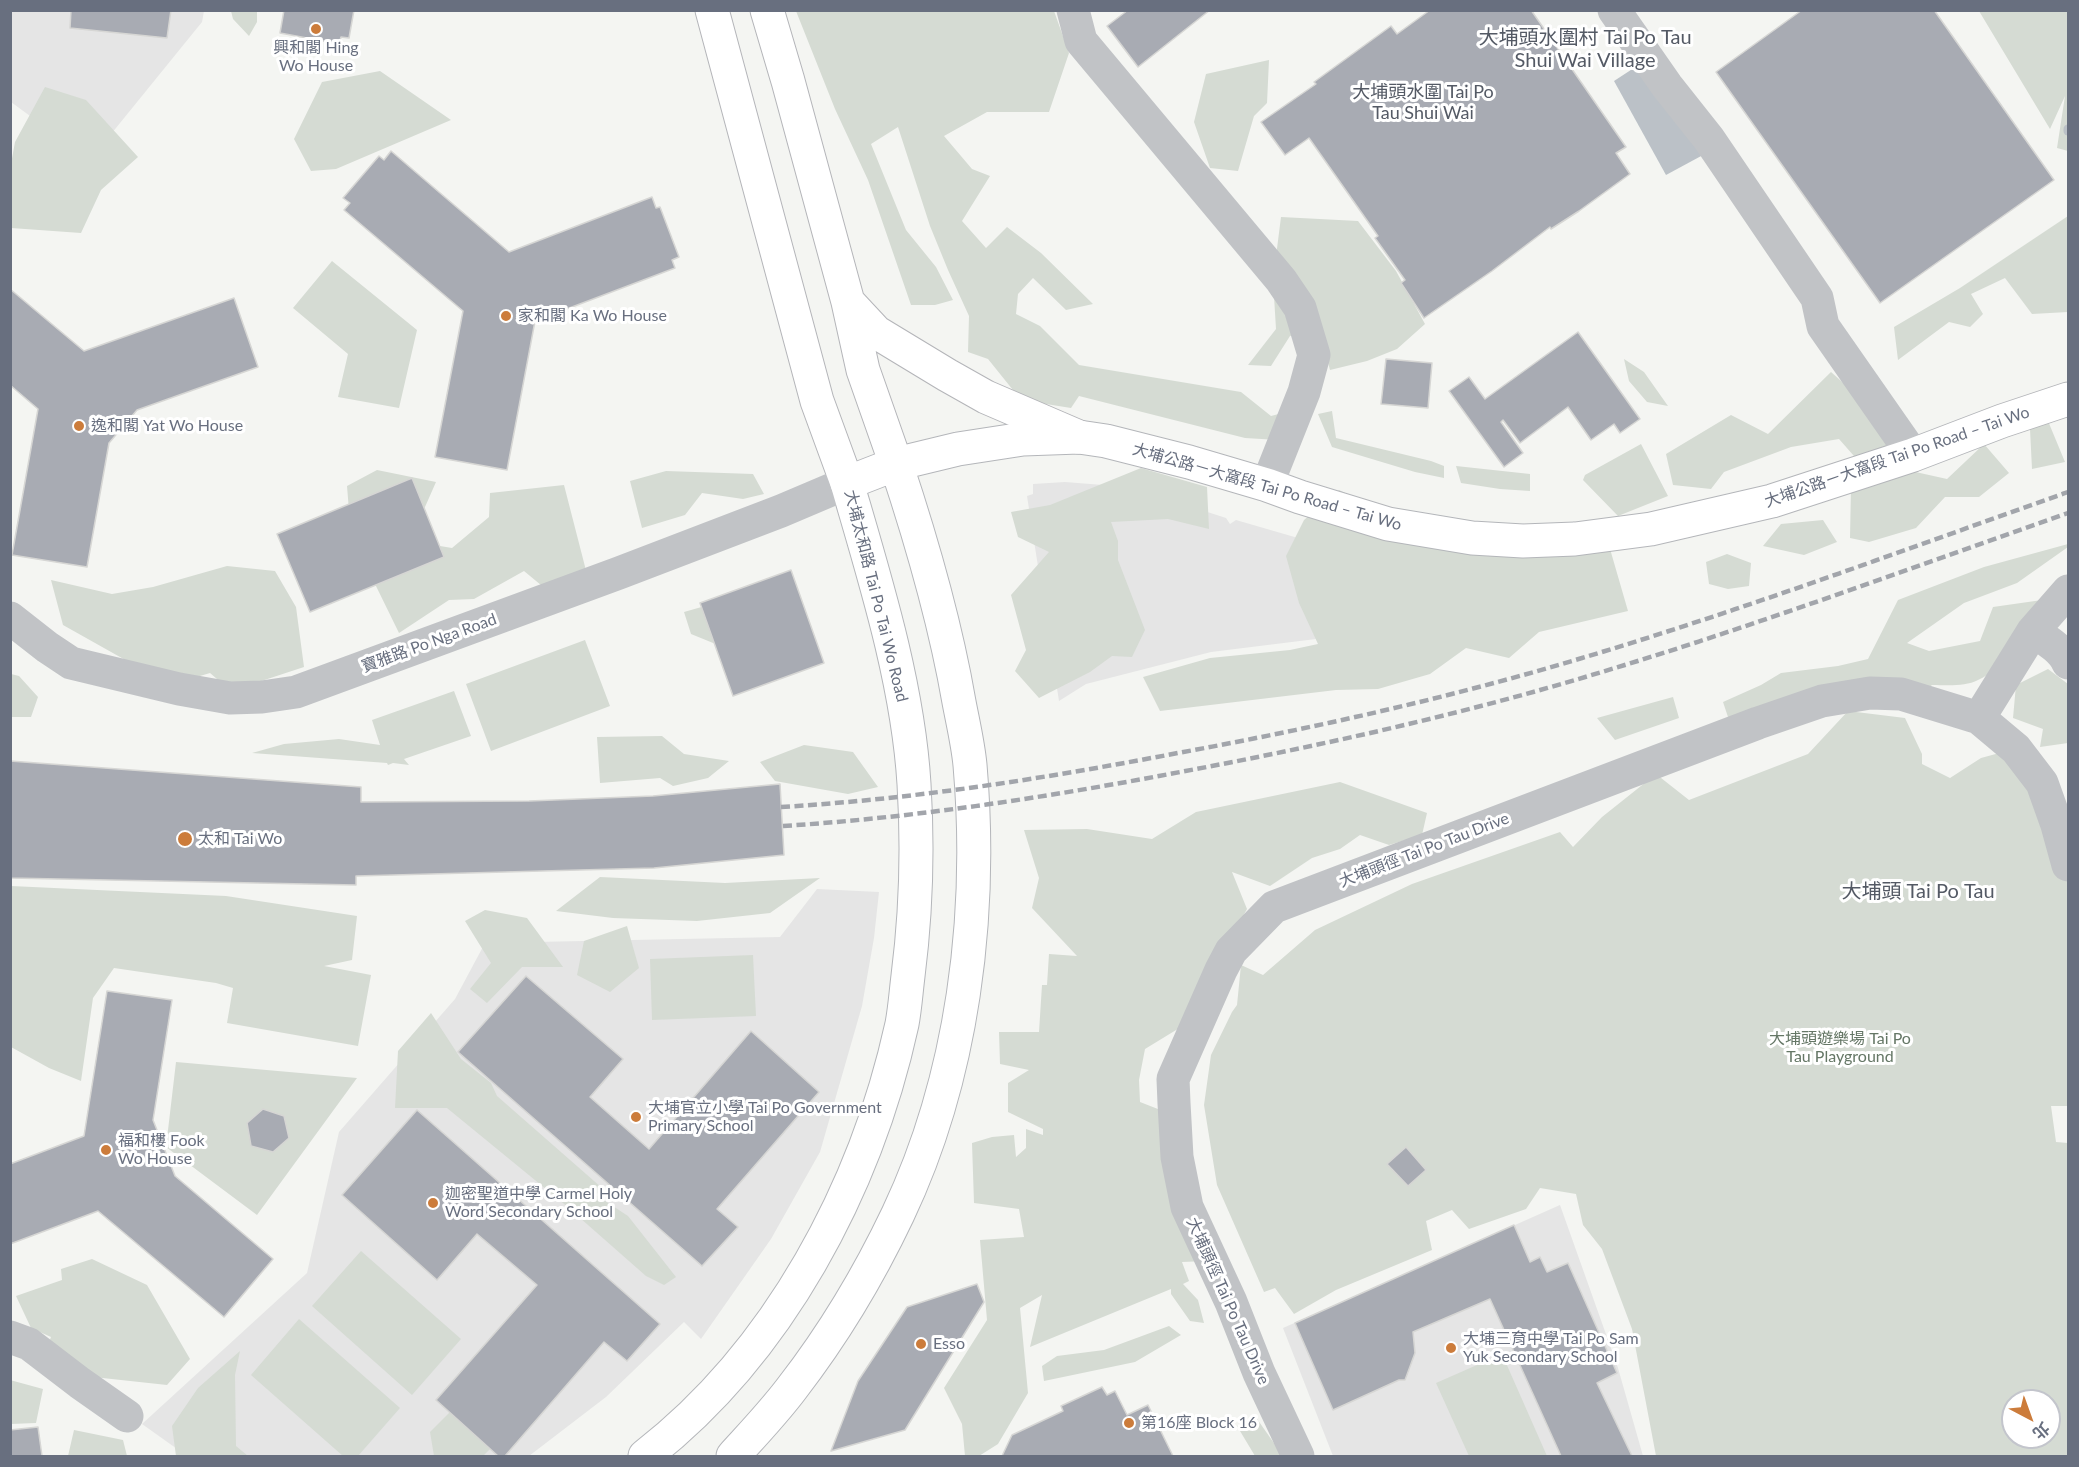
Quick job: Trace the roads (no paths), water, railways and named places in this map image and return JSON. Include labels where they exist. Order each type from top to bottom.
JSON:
[{"type":"main road","name":"大埔太和路 Tai Po Tai Wo Road","points":[[645,1456],[699,1408],[742,1360],[787,1300],[824,1237],[857,1169],[884,1093],[902,1022],[912,950],[916,866],[914,783],[903,692],[847,483],[817,401],[712,10]]},
{"type":"main road","points":[[732,1456],[792,1388],[869,1269],[898,1214],[924,1148],[944,1086],[959,1022],[970,949],[974,856],[970,764],[953,670],[923,544],[863,370],[848,302],[767,10]]},
{"type":"main road","points":[[848,302],[876,332],[946,375],[987,397],[1079,437]]},
{"type":"main road","name":"大埔公路－大窩段 Tai Po Road – Tai Wo","points":[[847,483],[896,464],[958,449],[1023,439],[1079,437],[1106,441],[1189,462],[1388,524],[1472,538],[1523,541],[1575,539],[1651,529],[1772,501],[1913,455],[2068,399]]},
{"type":"street","points":[[1073,10],[1081,41],[1281,280],[1300,308],[1314,355],[1304,393],[1268,485]]},
{"type":"street","points":[[1614,10],[1667,86],[1709,139],[1817,298],[1822,326],[1913,455]]},
{"type":"street","name":"寶雅路 Po Nga Road","points":[[10,618],[46,647],[71,663],[230,698],[261,697],[296,692],[619,573],[781,511],[847,483]]},
{"type":"street","points":[[1979,718],[2033,631],[2068,591]]},
{"type":"street","points":[[2033,631],[2052,643],[2068,663]]},
{"type":"street","name":"大埔頭徑 Tai Po Tau Drive","points":[[1298,1456],[1187,1208],[1177,1157],[1173,1079],[1231,951],[1274,907],[1758,723],[1822,701],[1870,693],[1901,694],[1979,718],[2016,749],[2042,783],[2068,865]]},
{"type":"street","points":[[10,1337],[29,1344],[128,1416]]},
{"type":"railway","points":[[781,807],[931,793],[1080,771],[1280,733],[1432,699],[1532,673],[1643,639],[1826,578],[2068,492]]},
{"type":"railway","points":[[783,826],[925,813],[1066,792],[1264,756],[1421,721],[1524,695],[1700,641],[2068,513]]},
{"type":"place","name":"興和閣 Hing Wo House","points":[[316,29]]},
{"type":"place","name":"家和閣 Ka Wo House","points":[[506,316]]},
{"type":"place","name":"逸和閣 Yat Wo House","points":[[79,426]]},
{"type":"place","name":"太和 Tai Wo","points":[[185,839]]},
{"type":"place","name":"大埔官立小學 Tai Po Government Primary School","points":[[636,1117]]},
{"type":"place","name":"福和樓 Fook Wo House","points":[[106,1150]]},
{"type":"place","name":"迦密聖道中學 Carmel Holy Word Secondary School","points":[[433,1203]]},
{"type":"place","name":"Esso","points":[[921,1344]]},
{"type":"place","name":"大埔三育中學 Tai Po Sam Yuk Secondary School","points":[[1451,1348]]},
{"type":"place","name":"第16座 Block 16","points":[[1129,1423]]},
{"type":"district","name":"大埔頭水圍村 Tai Po Tau Shui Wai Village","points":[[1585,50]]},
{"type":"district","name":"大埔頭水圍 Tai Po Tau Shui Wai","points":[[1423,102]]},
{"type":"district","name":"大埔頭 Tai Po Tau","points":[[1918,892]]},
{"type":"park label","name":"大埔頭遊樂場 Tai Po Tau Playground","points":[[1840,1048]]}]
